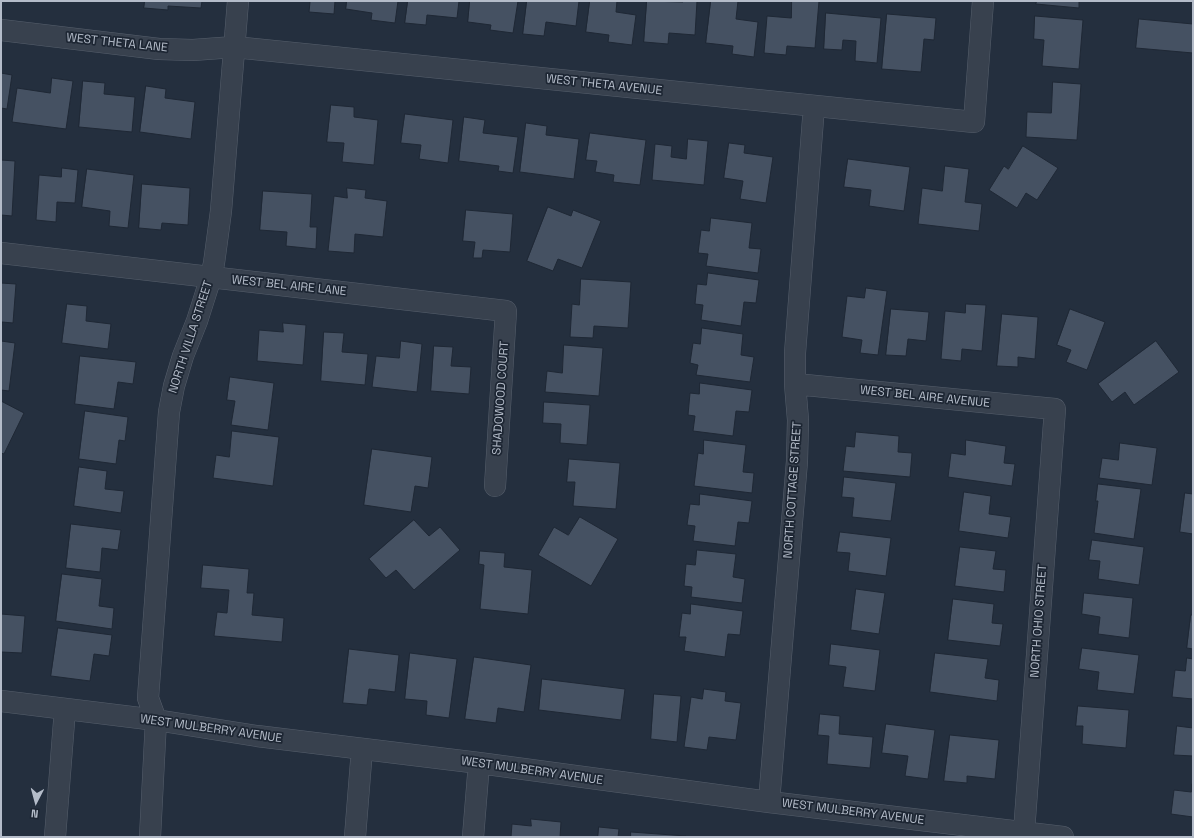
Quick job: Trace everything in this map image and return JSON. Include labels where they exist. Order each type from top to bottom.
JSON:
[{"type":"street","name":"NORTH VILLA STREET","points":[[156,720],[148,698],[169,412],[174,386],[183,356],[197,321],[214,263],[220,219],[238,1]]},
{"type":"street","name":"WEST THETA AVENUE","points":[[234,47],[974,122],[983,1]]},
{"type":"street","name":"WEST THETA LANE","points":[[1,30],[159,49],[193,50],[234,47]]},
{"type":"street","name":"NORTH COTTAGE STREET","points":[[769,802],[797,461],[798,420],[795,384],[795,353],[814,106]]},
{"type":"street","name":"WEST BEL AIRE LANE","points":[[1,253],[506,311]]},
{"type":"street","name":"SHADOWOOD COURT","points":[[495,486],[506,311]]},
{"type":"street","name":"WEST BEL AIRE AVENUE","points":[[795,384],[1055,409]]},
{"type":"street","name":"NORTH OHIO STREET","points":[[1024,832],[1055,409]]},
{"type":"street","name":"WEST MULBERRY AVENUE","points":[[1,701],[156,720],[257,736],[479,763],[769,802],[1063,837]]},
{"type":"street","points":[[55,837],[65,709]]},
{"type":"street","points":[[150,837],[156,720]]},
{"type":"street","points":[[355,837],[362,749]]},
{"type":"street","points":[[473,837],[479,763]]},
{"type":"building","points":[[145,1],[202,1],[201,8],[168,6],[168,10],[144,8]]},
{"type":"building","points":[[300,1],[335,1],[334,14],[309,12],[310,2]]},
{"type":"building","points":[[347,1],[398,1],[395,23],[371,20],[372,13],[346,9]]},
{"type":"building","points":[[408,1],[459,1],[457,18],[427,15],[426,25],[405,23]]},
{"type":"building","points":[[470,1],[518,1],[513,33],[490,30],[491,25],[468,22]]},
{"type":"building","points":[[527,1],[579,1],[576,26],[546,22],[544,36],[523,34]]},
{"type":"building","points":[[590,1],[617,1],[616,12],[636,15],[632,45],[608,42],[609,35],[586,32]]},
{"type":"building","points":[[647,1],[697,1],[695,35],[669,33],[668,44],[644,42]]},
{"type":"building","points":[[711,1],[738,1],[736,19],[758,22],[754,57],[732,54],[733,46],[706,43]]},
{"type":"building","points":[[792,1],[819,1],[815,48],[787,46],[786,55],[764,53],[767,16],[791,18]]},
{"type":"building","points":[[1037,1],[1079,1],[1079,8],[1036,4]]},
{"type":"building","points":[[826,13],[881,18],[877,63],[855,61],[856,41],[843,40],[842,50],[824,49]]},
{"type":"building","points":[[887,14],[936,18],[934,40],[924,39],[921,72],[882,69]]},
{"type":"building","points":[[1035,16],[1083,20],[1079,69],[1042,66],[1044,40],[1034,39]]},
{"type":"building","points":[[1139,19],[1193,24],[1193,53],[1136,48]]},
{"type":"building","points":[[1,73],[12,75],[7,109],[1,108]]},
{"type":"building","points":[[52,78],[73,81],[66,129],[12,122],[17,88],[50,93]]},
{"type":"building","points":[[83,81],[105,83],[104,94],[135,97],[132,132],[79,127]]},
{"type":"building","points":[[1053,82],[1081,84],[1077,140],[1026,137],[1027,112],[1051,113]]},
{"type":"building","points":[[146,86],[166,89],[165,98],[195,102],[191,139],[140,132]]},
{"type":"building","points":[[331,105],[354,107],[354,117],[378,120],[374,165],[342,162],[344,143],[327,142]]},
{"type":"building","points":[[405,114],[453,120],[448,163],[419,159],[421,145],[401,143]]},
{"type":"building","points":[[464,117],[485,120],[483,133],[518,137],[513,173],[498,171],[499,166],[459,161]]},
{"type":"building","points":[[526,123],[547,126],[546,135],[579,139],[574,179],[520,172]]},
{"type":"building","points":[[590,133],[646,140],[640,185],[613,182],[614,175],[595,172],[597,161],[586,160]]},
{"type":"building","points":[[688,139],[708,141],[704,185],[652,180],[655,144],[672,146],[671,157],[686,159]]},
{"type":"building","points":[[729,143],[745,145],[744,153],[773,157],[766,203],[740,199],[743,181],[724,178]]},
{"type":"building","points":[[1023,146],[1058,168],[1037,200],[1026,193],[1017,208],[989,190],[1004,166],[1008,169]]},
{"type":"building","points":[[848,159],[910,167],[904,211],[869,206],[871,190],[844,187]]},
{"type":"building","points":[[1,160],[15,161],[12,216],[1,215]]},
{"type":"building","points":[[945,166],[969,169],[965,202],[982,204],[979,231],[918,224],[922,188],[942,191]]},
{"type":"building","points":[[62,168],[78,170],[75,203],[57,202],[56,222],[36,220],[39,175],[61,177]]},
{"type":"building","points":[[87,169],[134,175],[128,228],[109,226],[110,211],[82,207]]},
{"type":"building","points":[[142,184],[190,188],[188,225],[162,223],[161,230],[139,228]]},
{"type":"building","points":[[347,188],[366,190],[365,198],[387,201],[383,237],[355,234],[354,253],[328,251],[334,196],[347,198]]},
{"type":"building","points":[[263,191],[312,194],[310,227],[317,227],[316,249],[286,246],[287,232],[260,230]]},
{"type":"building","points":[[548,207],[571,216],[573,210],[601,221],[582,268],[558,259],[553,271],[527,261]]},
{"type":"building","points":[[466,210],[513,214],[510,252],[483,250],[482,258],[473,258],[475,242],[463,241]]},
{"type":"building","points":[[711,218],[752,223],[749,248],[761,249],[758,273],[706,266],[708,254],[698,253],[701,230],[709,231]]},
{"type":"building","points":[[708,273],[759,280],[756,303],[744,302],[741,326],[701,320],[703,305],[695,304],[697,284],[706,285]]},
{"type":"building","points":[[581,279],[631,282],[628,328],[594,326],[593,338],[570,337],[572,304],[579,305]]},
{"type":"building","points":[[1,283],[16,284],[13,323],[2,322],[1,330]]},
{"type":"building","points":[[866,288],[887,291],[878,355],[860,353],[862,340],[842,337],[847,296],[864,298]]},
{"type":"building","points":[[67,304],[87,306],[86,321],[111,324],[108,349],[62,343]]},
{"type":"building","points":[[966,304],[986,305],[982,351],[962,349],[961,361],[941,359],[945,311],[965,313]]},
{"type":"building","points":[[891,309],[929,312],[926,341],[908,339],[906,356],[886,355]]},
{"type":"building","points":[[1070,309],[1105,322],[1087,370],[1066,362],[1071,350],[1057,345]]},
{"type":"building","points":[[1002,314],[1038,317],[1035,359],[1018,357],[1018,367],[997,366]]},
{"type":"building","points":[[283,323],[306,325],[303,365],[257,361],[259,330],[283,332]]},
{"type":"building","points":[[702,328],[743,334],[741,355],[754,357],[750,382],[696,375],[698,365],[690,363],[693,343],[700,344]]},
{"type":"building","points":[[324,332],[344,333],[342,352],[368,354],[365,385],[321,381]]},
{"type":"building","points":[[1,341],[15,343],[9,391],[1,390]]},
{"type":"building","points":[[401,341],[422,344],[417,392],[372,387],[376,356],[399,358]]},
{"type":"building","points":[[1156,341],[1179,372],[1134,405],[1125,392],[1112,402],[1098,384]]},
{"type":"building","points":[[564,345],[603,348],[599,396],[545,392],[547,371],[562,373]]},
{"type":"building","points":[[434,346],[453,347],[451,366],[471,367],[469,394],[431,391]]},
{"type":"building","points":[[80,356],[136,362],[133,384],[118,382],[114,409],[75,404]]},
{"type":"building","points":[[230,377],[274,383],[268,430],[231,425],[235,401],[227,400]]},
{"type":"building","points":[[700,383],[752,390],[749,412],[736,411],[733,436],[693,431],[695,416],[688,415],[690,393],[699,394]]},
{"type":"building","points":[[1,401],[24,413],[4,454],[1,453]]},
{"type":"building","points":[[544,402],[590,405],[587,445],[560,443],[561,424],[543,423]]},
{"type":"building","points":[[85,411],[128,417],[125,441],[119,440],[116,464],[79,459]]},
{"type":"building","points":[[232,431],[279,437],[273,486],[213,478],[216,455],[229,457]]},
{"type":"building","points":[[856,432],[899,436],[898,452],[912,453],[910,477],[843,471],[846,446],[854,447]]},
{"type":"building","points":[[704,440],[746,445],[743,472],[754,473],[752,493],[694,486],[698,453],[703,454]]},
{"type":"building","points":[[966,440],[1006,446],[1004,463],[1015,464],[1012,486],[948,477],[951,453],[965,455]]},
{"type":"building","points":[[1120,443],[1157,448],[1152,485],[1099,478],[1102,458],[1118,460]]},
{"type":"building","points":[[372,449],[432,457],[428,488],[415,486],[411,512],[364,505]]},
{"type":"building","points":[[569,459],[620,463],[616,509],[573,506],[575,482],[567,482]]},
{"type":"building","points":[[79,467],[107,471],[105,489],[124,491],[121,513],[74,506]]},
{"type":"building","points":[[844,477],[896,483],[891,521],[852,517],[854,498],[842,497]]},
{"type":"building","points":[[1098,484],[1141,489],[1134,539],[1094,533],[1098,501],[1096,501]]},
{"type":"building","points":[[964,492],[991,496],[989,514],[1011,517],[1008,538],[959,531]]},
{"type":"building","points":[[1185,493],[1193,494],[1193,534],[1180,532]]},
{"type":"building","points":[[700,494],[752,501],[749,523],[738,522],[735,546],[693,541],[695,526],[687,525],[690,504],[699,505]]},
{"type":"building","points":[[580,517],[618,539],[591,586],[538,555],[554,527],[568,535]]},
{"type":"building","points":[[414,520],[429,536],[440,527],[460,550],[414,590],[396,570],[386,578],[369,559]]},
{"type":"building","points":[[71,524],[121,530],[118,550],[102,548],[100,572],[66,568]]},
{"type":"building","points":[[840,532],[891,538],[886,576],[848,571],[850,553],[837,552]]},
{"type":"building","points":[[1092,540],[1144,547],[1139,585],[1098,579],[1100,561],[1089,560]]},
{"type":"building","points":[[960,547],[996,551],[993,569],[1006,570],[1004,592],[955,586]]},
{"type":"building","points":[[697,550],[736,554],[733,577],[745,579],[742,603],[691,597],[692,587],[684,586],[686,564],[695,565]]},
{"type":"building","points":[[480,551],[505,553],[504,567],[532,570],[528,614],[480,609],[484,565],[479,564]]},
{"type":"building","points":[[203,565],[249,569],[247,593],[254,593],[252,615],[284,618],[282,642],[214,636],[217,612],[227,613],[229,590],[201,588]]},
{"type":"building","points":[[62,574],[102,579],[99,606],[114,608],[112,629],[56,621]]},
{"type":"building","points":[[856,589],[885,593],[879,634],[851,630]]},
{"type":"building","points":[[1084,593],[1133,598],[1129,638],[1098,634],[1100,617],[1082,614]]},
{"type":"building","points":[[953,599],[994,604],[992,623],[1003,624],[1000,646],[948,640]]},
{"type":"building","points":[[691,604],[743,611],[740,635],[728,634],[725,657],[684,651],[686,637],[679,637],[682,613],[690,614]]},
{"type":"building","points":[[1,614],[25,616],[22,653],[1,652]]},
{"type":"building","points":[[1191,615],[1193,615],[1193,649],[1187,648]]},
{"type":"building","points":[[58,628],[112,635],[109,656],[94,654],[90,681],[51,676]]},
{"type":"building","points":[[831,644],[880,650],[875,691],[843,687],[846,667],[829,665]]},
{"type":"building","points":[[1082,648],[1139,655],[1134,694],[1097,690],[1099,672],[1079,669]]},
{"type":"building","points":[[349,649],[399,655],[395,692],[369,689],[367,705],[343,703]]},
{"type":"building","points":[[410,653],[457,659],[449,718],[426,715],[427,701],[405,699]]},
{"type":"building","points":[[935,653],[988,659],[985,678],[999,680],[997,701],[930,692]]},
{"type":"building","points":[[474,657],[531,665],[524,712],[498,708],[496,723],[465,719]]},
{"type":"building","points":[[1187,658],[1193,659],[1193,699],[1172,697],[1175,670],[1185,671]]},
{"type":"building","points":[[542,679],[625,689],[621,720],[539,710]]},
{"type":"building","points":[[704,689],[726,692],[725,701],[741,703],[736,740],[709,737],[707,750],[684,747],[691,697],[702,699]]},
{"type":"building","points":[[654,694],[681,696],[677,742],[651,739]]},
{"type":"building","points":[[1078,706],[1129,710],[1126,748],[1082,744],[1083,726],[1076,726]]},
{"type":"building","points":[[820,714],[840,716],[839,734],[873,737],[870,768],[827,764],[829,736],[818,735]]},
{"type":"building","points":[[886,724],[935,730],[928,779],[905,776],[908,756],[882,753]]},
{"type":"building","points":[[1177,726],[1193,728],[1193,756],[1174,755]]},
{"type":"building","points":[[950,735],[999,740],[995,779],[967,776],[967,783],[944,781]]},
{"type":"building","points":[[1192,784],[1193,817],[1171,814],[1174,790],[1191,792]]},
{"type":"building","points":[[531,819],[561,822],[560,837],[511,837],[512,824],[531,826]]},
{"type":"building","points":[[599,827],[619,829],[618,837],[598,837]]},
{"type":"building","points":[[631,832],[686,836],[686,837],[631,837]]}]
